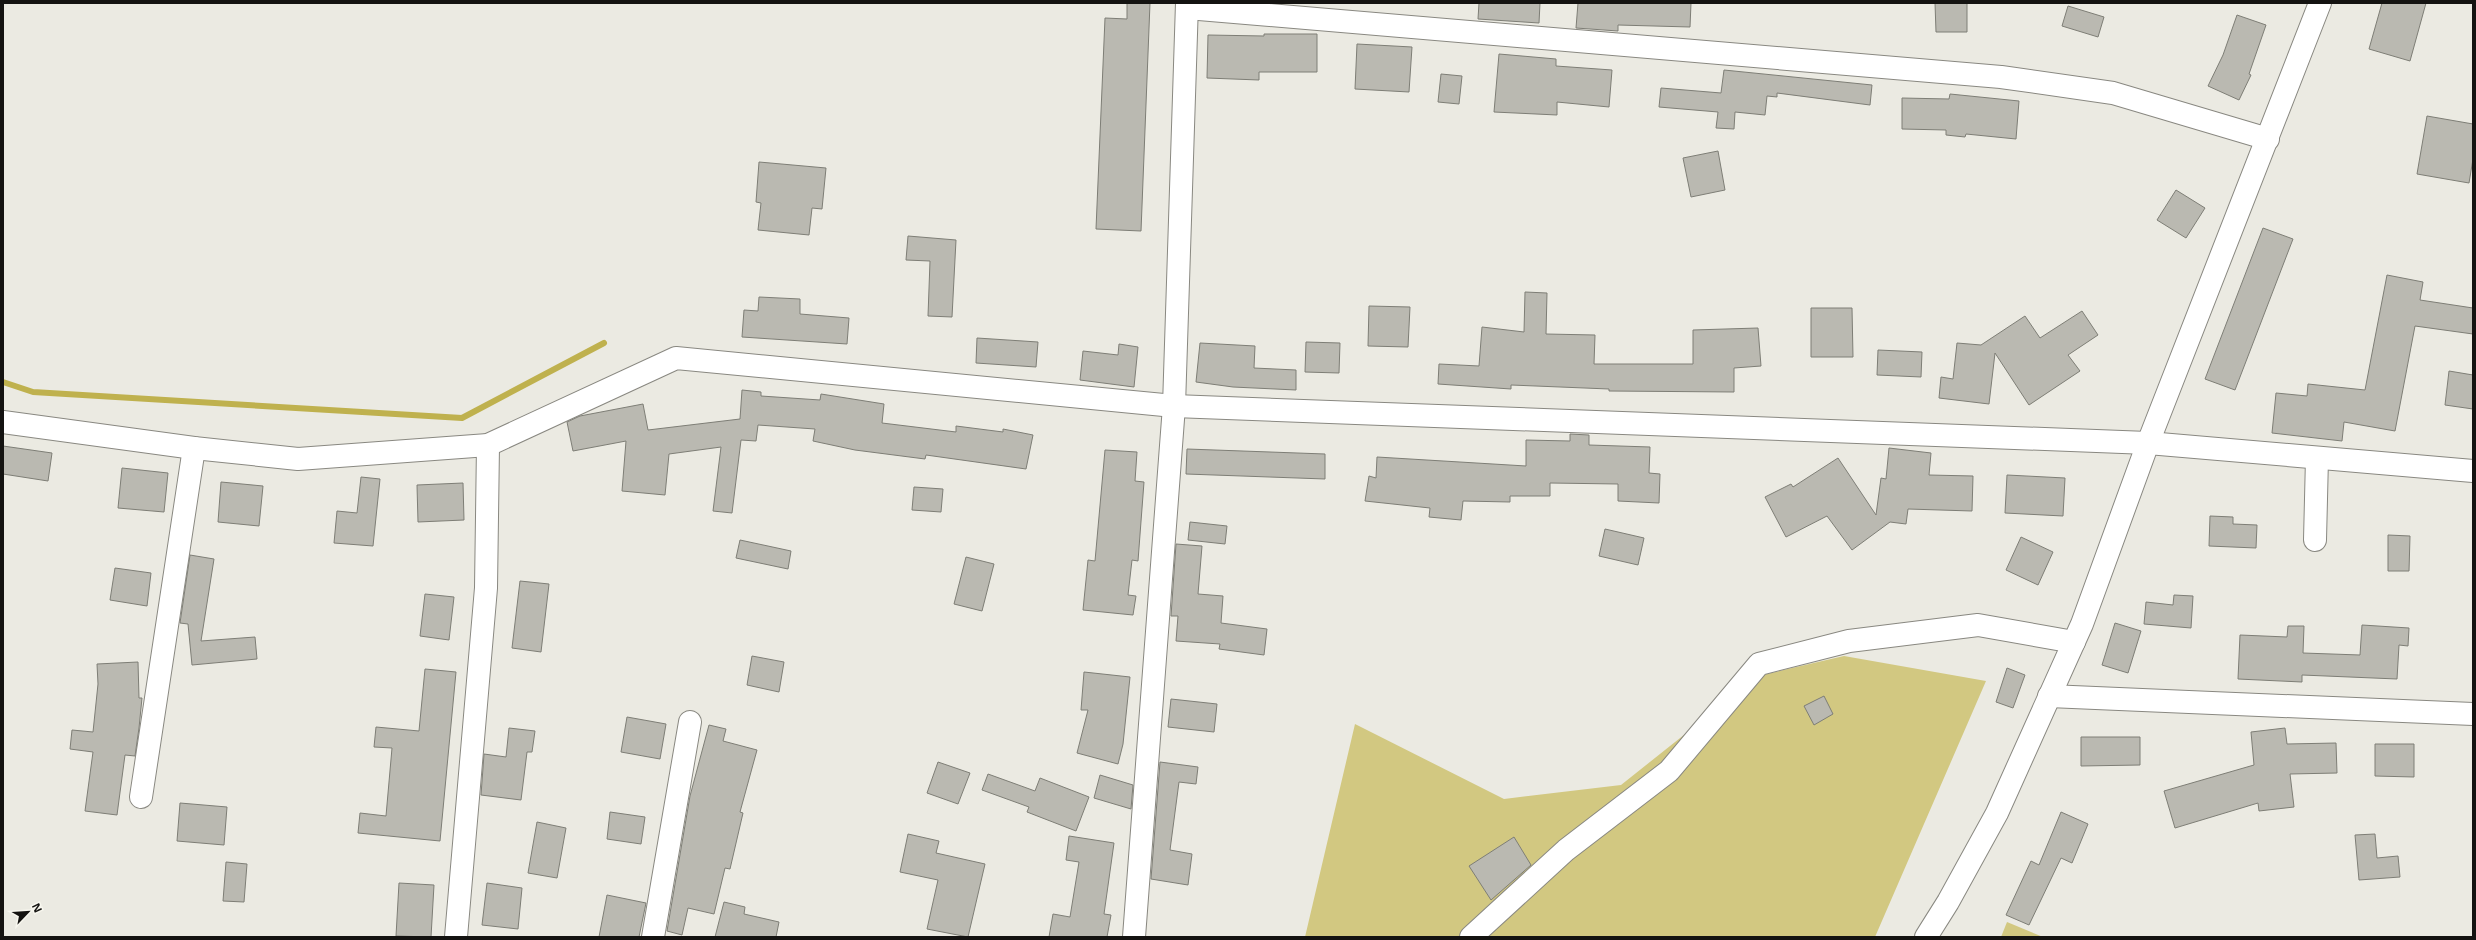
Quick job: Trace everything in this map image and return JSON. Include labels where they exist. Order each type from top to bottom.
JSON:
[{"type":"street","points":[[1926,937],[1948,902],[1997,813],[2074,642],[2148,444],[2320,3]]},
{"type":"street","points":[[1134,937],[1174,406],[1187,5],[2001,77],[2113,93],[2268,139]]},
{"type":"street","points":[[3,422],[194,448],[298,459],[488,445],[676,358],[1174,406],[2148,444],[2473,471]]},
{"type":"street","points":[[456,937],[486,588],[488,445]]},
{"type":"street","points":[[141,797],[194,448]]},
{"type":"street","points":[[2315,540],[2317,458]]},
{"type":"street","points":[[1471,937],[1566,850],[1668,771],[1759,664],[1849,641],[1978,625],[2074,642]]},
{"type":"street","points":[[2050,696],[2473,714]]},
{"type":"street","points":[[652,937],[690,722]]},
{"type":"shaded area","points":[[1844,656],[1986,681],[1875,937],[1305,937],[1355,724],[1504,799],[1621,785],[1758,676]]},
{"type":"shaded area","points":[[2007,922],[2043,937],[2001,937]]},
{"type":"building","points":[[1127,3],[1150,3],[1141,231],[1096,229],[1105,18],[1127,19]]},
{"type":"building","points":[[1479,3],[1540,3],[1539,23],[1478,19]]},
{"type":"building","points":[[1578,3],[1691,3],[1690,27],[1618,25],[1618,31],[1576,28]]},
{"type":"building","points":[[1935,3],[1967,3],[1967,32],[1936,32]]},
{"type":"building","points":[[2382,3],[2426,3],[2410,61],[2369,49]]},
{"type":"building","points":[[2068,6],[2104,17],[2098,37],[2062,26]]},
{"type":"building","points":[[2237,15],[2266,25],[2249,74],[2251,75],[2239,100],[2208,86],[2223,55]]},
{"type":"building","points":[[1264,34],[1317,34],[1317,72],[1259,72],[1259,80],[1207,78],[1208,35],[1264,36]]},
{"type":"building","points":[[1357,44],[1412,47],[1409,92],[1355,89]]},
{"type":"building","points":[[1499,54],[1556,59],[1556,66],[1612,70],[1609,107],[1557,102],[1557,115],[1494,112]]},
{"type":"building","points":[[1724,70],[1872,85],[1870,105],[1777,93],[1777,97],[1767,96],[1765,115],[1735,112],[1734,129],[1716,128],[1718,112],[1659,107],[1661,88],[1721,93]]},
{"type":"building","points":[[1441,74],[1462,76],[1459,104],[1438,102]]},
{"type":"building","points":[[1950,94],[2019,101],[2016,139],[1966,134],[1965,137],[1946,135],[1946,130],[1902,129],[1902,98],[1949,99]]},
{"type":"building","points":[[2427,116],[2473,124],[2473,159],[2469,183],[2417,174]]},
{"type":"building","points":[[1718,151],[1725,190],[1691,197],[1683,158]]},
{"type":"building","points":[[759,162],[826,168],[822,209],[812,208],[809,235],[758,230],[761,203],[756,202]]},
{"type":"building","points":[[2176,190],[2205,208],[2186,238],[2157,220]]},
{"type":"building","points":[[2263,228],[2293,239],[2235,390],[2205,379]]},
{"type":"building","points":[[908,236],[956,240],[952,317],[928,316],[930,261],[906,260]]},
{"type":"building","points":[[2387,275],[2423,282],[2420,300],[2473,308],[2473,334],[2415,326],[2395,431],[2344,422],[2342,441],[2272,433],[2276,393],[2307,396],[2308,384],[2365,390]]},
{"type":"building","points":[[1525,292],[1547,293],[1546,334],[1595,335],[1594,364],[1693,364],[1693,330],[1758,328],[1761,366],[1734,368],[1734,392],[1609,391],[1609,389],[1511,385],[1511,389],[1438,384],[1439,364],[1479,366],[1482,327],[1524,332]]},
{"type":"building","points":[[759,297],[800,299],[800,314],[849,318],[847,344],[742,337],[744,310],[758,311]]},
{"type":"building","points":[[1369,306],[1410,307],[1408,347],[1368,346]]},
{"type":"building","points":[[1811,308],[1852,308],[1853,357],[1811,357]]},
{"type":"building","points":[[2082,311],[2098,335],[2068,355],[2080,371],[2029,405],[1995,353],[1989,404],[1939,398],[1941,377],[1953,379],[1957,343],[1981,345],[2025,316],[2040,338]]},
{"type":"building","points":[[977,338],[1038,342],[1036,367],[976,363]]},
{"type":"building","points":[[1306,342],[1340,343],[1339,373],[1305,372]]},
{"type":"building","points":[[1200,343],[1255,346],[1254,368],[1296,370],[1296,390],[1233,387],[1196,382]]},
{"type":"building","points":[[1119,344],[1138,347],[1134,387],[1080,380],[1083,351],[1118,355]]},
{"type":"building","points":[[1878,350],[1922,352],[1921,377],[1877,375]]},
{"type":"building","points":[[2449,371],[2473,375],[2473,409],[2445,405]]},
{"type":"building","points":[[742,390],[761,392],[761,396],[820,400],[821,394],[884,404],[882,423],[956,432],[956,426],[1003,432],[1003,429],[1033,435],[1026,469],[926,455],[925,459],[855,450],[813,441],[815,429],[758,425],[756,441],[741,440],[732,513],[713,511],[721,447],[669,454],[665,495],[622,491],[626,441],[573,451],[567,422],[580,416],[643,404],[648,430],[740,419]]},
{"type":"building","points":[[1570,434],[1589,435],[1589,445],[1650,447],[1649,473],[1660,474],[1659,503],[1618,501],[1618,484],[1550,483],[1550,496],[1510,496],[1510,502],[1463,501],[1461,520],[1429,517],[1430,508],[1365,501],[1369,476],[1376,478],[1377,457],[1526,466],[1526,440],[1570,441]]},
{"type":"building","points":[[3,446],[52,453],[48,481],[3,474]]},
{"type":"building","points":[[1889,448],[1931,453],[1929,475],[1973,476],[1972,511],[1908,509],[1906,524],[1890,522],[1852,550],[1827,516],[1786,537],[1765,497],[1791,484],[1793,487],[1838,458],[1876,515],[1881,478],[1886,479]]},
{"type":"building","points":[[1187,449],[1325,454],[1325,479],[1186,474]]},
{"type":"building","points":[[1105,450],[1137,452],[1135,481],[1144,482],[1138,561],[1132,560],[1128,595],[1136,596],[1133,615],[1083,610],[1088,560],[1095,561]]},
{"type":"building","points":[[122,468],[168,473],[164,512],[118,508]]},
{"type":"building","points":[[2007,475],[2065,478],[2063,516],[2005,513]]},
{"type":"building","points":[[361,477],[380,479],[373,546],[334,543],[337,511],[357,513]]},
{"type":"building","points":[[221,482],[263,486],[259,526],[218,522]]},
{"type":"building","points":[[463,483],[464,520],[418,522],[417,485]]},
{"type":"building","points":[[914,487],[943,489],[941,512],[912,510]]},
{"type":"building","points":[[2210,516],[2233,517],[2233,524],[2257,525],[2256,548],[2209,546]]},
{"type":"building","points":[[1190,522],[1227,526],[1225,544],[1188,540]]},
{"type":"building","points":[[1605,529],[1644,538],[1638,565],[1599,556]]},
{"type":"building","points":[[2388,535],[2410,536],[2409,571],[2388,571]]},
{"type":"building","points":[[2021,537],[2053,552],[2038,585],[2006,570]]},
{"type":"building","points":[[740,540],[791,551],[788,569],[736,558]]},
{"type":"building","points":[[1176,544],[1202,546],[1198,594],[1223,596],[1221,623],[1267,629],[1264,655],[1219,649],[1220,644],[1176,641],[1178,616],[1171,616]]},
{"type":"building","points":[[190,555],[214,559],[201,641],[255,637],[257,659],[192,665],[188,624],[180,623]]},
{"type":"building","points":[[966,557],[994,564],[982,611],[954,604]]},
{"type":"building","points":[[115,568],[151,573],[147,606],[110,600]]},
{"type":"building","points":[[520,581],[549,584],[541,652],[512,648]]},
{"type":"building","points":[[425,594],[454,597],[449,640],[420,636]]},
{"type":"building","points":[[2174,595],[2193,596],[2191,628],[2144,624],[2146,602],[2173,605]]},
{"type":"building","points":[[2115,623],[2141,631],[2128,673],[2102,665]]},
{"type":"building","points":[[2362,625],[2409,628],[2408,646],[2399,645],[2397,679],[2302,675],[2302,682],[2238,679],[2240,635],[2287,637],[2288,626],[2304,626],[2303,653],[2360,655]]},
{"type":"building","points":[[752,656],[784,662],[779,692],[747,685]]},
{"type":"building","points":[[138,662],[139,698],[142,698],[139,728],[135,756],[125,755],[117,815],[85,811],[93,752],[70,749],[72,730],[93,732],[98,684],[97,664]]},
{"type":"building","points":[[2007,668],[2025,675],[2013,708],[1996,702]]},
{"type":"building","points":[[425,669],[456,672],[440,841],[358,833],[360,813],[386,816],[392,748],[374,747],[376,727],[419,731]]},
{"type":"building","points":[[1084,672],[1130,677],[1123,744],[1118,764],[1077,753],[1088,710],[1081,710]]},
{"type":"building","points":[[1824,696],[1833,714],[1814,725],[1804,706]]},
{"type":"building","points":[[1171,699],[1217,704],[1214,732],[1168,727]]},
{"type":"building","points":[[627,717],[666,724],[660,759],[621,752]]},
{"type":"building","points":[[709,725],[726,729],[723,741],[757,750],[740,812],[743,813],[730,869],[725,868],[714,914],[688,908],[682,935],[667,931],[690,796]]},
{"type":"building","points":[[509,728],[535,731],[532,752],[527,752],[521,800],[481,795],[484,754],[506,757]]},
{"type":"building","points":[[2285,728],[2287,744],[2336,743],[2337,773],[2290,774],[2294,807],[2259,811],[2258,803],[2175,828],[2164,791],[2254,765],[2251,732]]},
{"type":"building","points":[[2081,737],[2140,737],[2140,765],[2081,766]]},
{"type":"building","points":[[2375,744],[2414,744],[2414,777],[2375,776]]},
{"type":"building","points":[[938,762],[970,773],[958,804],[927,793]]},
{"type":"building","points":[[1160,762],[1198,767],[1196,784],[1179,782],[1170,850],[1192,854],[1188,885],[1151,879]]},
{"type":"building","points":[[988,774],[1035,791],[1040,778],[1089,797],[1076,831],[1027,812],[1029,807],[982,790]]},
{"type":"building","points":[[1100,775],[1133,785],[1131,809],[1094,798]]},
{"type":"building","points":[[180,803],[227,807],[224,845],[177,841]]},
{"type":"building","points":[[610,812],[645,817],[641,844],[607,839]]},
{"type":"building","points":[[2061,812],[2088,824],[2072,863],[2061,858],[2029,925],[2006,915],[2031,861],[2039,865]]},
{"type":"building","points":[[537,822],[566,828],[557,878],[528,873]]},
{"type":"building","points":[[908,834],[939,841],[936,853],[985,864],[968,937],[927,929],[938,880],[900,872]]},
{"type":"building","points":[[2375,834],[2377,858],[2398,856],[2400,877],[2359,880],[2355,835]]},
{"type":"building","points":[[1069,836],[1114,843],[1104,914],[1111,915],[1107,937],[1049,937],[1053,914],[1070,917],[1079,862],[1066,860]]},
{"type":"building","points":[[1514,837],[1531,865],[1491,900],[1469,866]]},
{"type":"building","points":[[226,862],[247,864],[244,902],[223,901]]},
{"type":"building","points":[[399,883],[434,885],[431,937],[396,936]]},
{"type":"building","points":[[487,883],[522,888],[518,929],[482,925]]},
{"type":"building","points":[[607,895],[646,903],[639,937],[599,937]]},
{"type":"building","points":[[724,902],[745,907],[744,914],[779,922],[776,937],[715,937]]},
{"type":"waterway","points":[[3,382],[33,392],[462,418],[604,343]]}]
